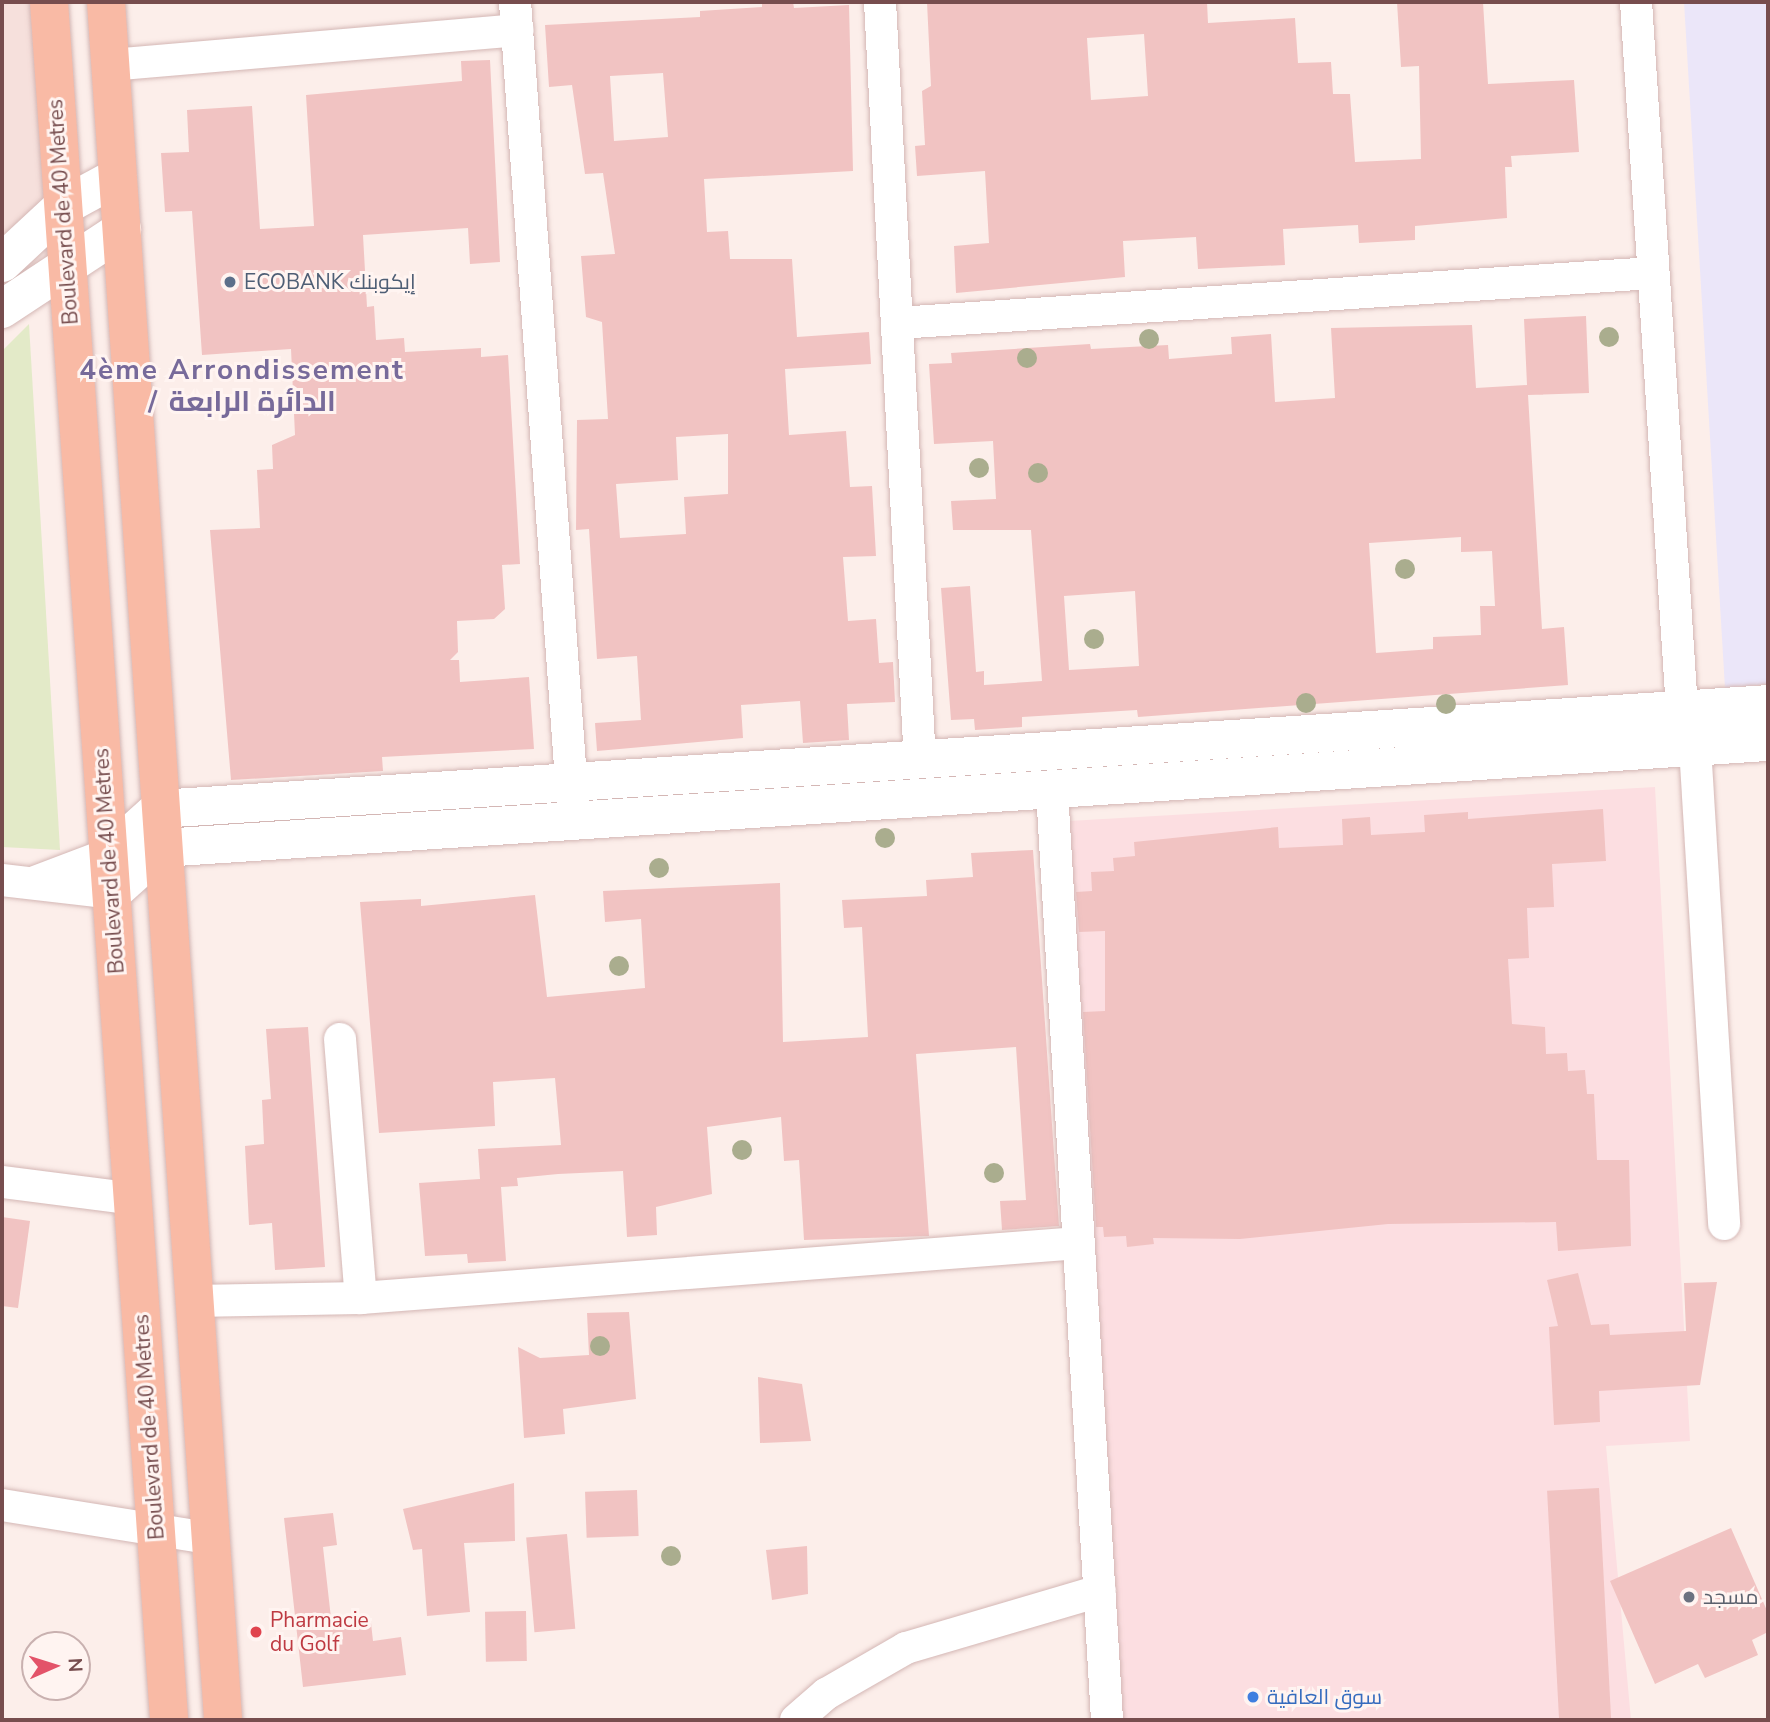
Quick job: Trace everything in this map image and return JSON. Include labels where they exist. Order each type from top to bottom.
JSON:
[{"type":"main road","name":"Boulevard de 40 Metres","points":[[49,2],[169,1720]]},
{"type":"main road","points":[[106,2],[192,1301],[223,1720]]},
{"type":"street","points":[[880,2],[920,762]]},
{"type":"street","points":[[1636,2],[1682,710]]},
{"type":"street","points":[[110,65],[516,16],[572,802]]},
{"type":"street","points":[[2,263],[62,207],[117,177]]},
{"type":"street","points":[[2,309],[66,262],[122,230]]},
{"type":"street","points":[[898,323],[1653,273]]},
{"type":"street","points":[[2,880],[112,894],[162,848],[920,762],[1768,704]]},
{"type":"street","points":[[34,882],[109,853],[159,809],[1052,792],[1768,742]]},
{"type":"street","points":[[1695,747],[1724,1224]]},
{"type":"street","points":[[1052,792],[1107,1720]]},
{"type":"street","points":[[340,1039],[361,1298]]},
{"type":"street","points":[[2,1182],[134,1199]]},
{"type":"street","points":[[192,1301],[361,1298],[1079,1243]]},
{"type":"street","points":[[2,1505],[156,1527],[209,1538]]},
{"type":"street","points":[[796,1720],[826,1694],[906,1648],[1100,1591]]},
{"type":"shaded area","points":[[2,2],[32,2],[45,198],[2,241]]},
{"type":"shaded area","points":[[1684,2],[1768,2],[1768,684],[1725,688]]},
{"type":"shaded area","points":[[1655,787],[1690,1441],[1606,1446],[1631,1720],[1118,1720],[1069,821]]},
{"type":"green space","points":[[29,324],[60,850],[2,847],[2,351]]},
{"type":"building","points":[[762,2],[793,2],[794,8],[849,5],[853,171],[704,179],[707,232],[728,231],[730,259],[792,259],[797,337],[869,332],[871,364],[785,369],[789,435],[846,431],[850,487],[872,486],[876,556],[843,557],[848,621],[876,619],[879,663],[893,662],[895,702],[847,704],[849,740],[803,743],[800,701],[741,705],[743,738],[597,751],[595,723],[641,720],[637,656],[597,659],[589,529],[576,530],[577,420],[608,419],[602,322],[586,317],[581,256],[615,254],[603,173],[585,174],[572,85],[549,87],[545,25],[700,17],[700,11],[762,7]],"holes":[[[663,73],[668,137],[614,141],[610,76]],[[728,434],[728,494],[684,497],[686,534],[620,538],[616,484],[678,480],[676,437]]]},
{"type":"building","points":[[927,2],[1207,2],[1208,23],[1295,18],[1298,63],[1331,62],[1333,94],[1350,94],[1355,162],[1421,159],[1419,66],[1401,67],[1397,2],[1483,2],[1488,84],[1574,80],[1579,152],[1511,156],[1512,167],[1505,167],[1507,218],[1415,226],[1415,240],[1359,243],[1358,225],[1283,229],[1285,265],[1198,269],[1196,237],[1123,241],[1125,277],[956,293],[954,246],[989,243],[985,171],[917,176],[915,146],[925,145],[922,91],[931,86]],"holes":[[[1144,34],[1148,96],[1091,100],[1087,38]]]},
{"type":"building","points":[[490,60],[500,262],[470,264],[468,228],[363,235],[367,307],[374,306],[376,340],[404,338],[405,352],[481,348],[481,357],[508,355],[520,564],[502,565],[505,609],[494,619],[457,621],[458,652],[450,660],[459,660],[460,682],[529,677],[534,749],[382,757],[383,771],[231,780],[210,530],[260,528],[257,470],[273,469],[272,445],[295,435],[291,349],[202,355],[192,211],[165,212],[161,153],[189,152],[187,110],[252,106],[260,229],[314,226],[306,95],[462,81],[461,61]]},
{"type":"building","points":[[1586,316],[1589,393],[1528,395],[1542,629],[1564,627],[1568,685],[1138,717],[1137,710],[1022,717],[1022,727],[975,730],[974,719],[951,720],[941,588],[970,586],[976,672],[984,671],[984,685],[1042,681],[1031,530],[953,530],[951,501],[996,499],[993,441],[934,444],[929,364],[952,363],[951,353],[1090,344],[1091,349],[1168,345],[1169,359],[1232,354],[1231,337],[1271,334],[1275,402],[1335,398],[1331,328],[1472,325],[1476,388],[1527,385],[1524,319]],"holes":[[[1461,537],[1461,552],[1492,551],[1495,606],[1480,606],[1481,635],[1433,637],[1433,649],[1376,653],[1369,543]],[[1135,591],[1139,666],[1069,670],[1064,596]]]},
{"type":"building","points":[[1603,809],[1606,861],[1552,864],[1554,907],[1527,908],[1529,958],[1508,959],[1512,1024],[1545,1027],[1546,1054],[1567,1053],[1568,1071],[1585,1070],[1587,1094],[1594,1094],[1597,1160],[1629,1160],[1631,1246],[1558,1251],[1556,1222],[1388,1224],[1240,1239],[1153,1238],[1154,1244],[1127,1247],[1126,1236],[1104,1237],[1103,1227],[1096,1227],[1083,1012],[1105,1011],[1105,931],[1079,932],[1076,892],[1092,891],[1091,872],[1114,871],[1113,858],[1135,856],[1134,842],[1278,827],[1279,848],[1343,845],[1342,819],[1370,817],[1371,835],[1425,832],[1424,815],[1468,812],[1468,819]]},
{"type":"building","points":[[1033,850],[1059,1226],[1002,1230],[1000,1201],[1026,1200],[1016,1047],[916,1054],[929,1236],[804,1240],[799,1160],[784,1161],[781,1117],[707,1127],[712,1194],[656,1207],[657,1235],[627,1237],[623,1171],[558,1174],[517,1178],[518,1186],[501,1187],[506,1261],[468,1263],[467,1254],[425,1256],[419,1183],[480,1179],[478,1149],[561,1145],[555,1078],[493,1082],[495,1126],[379,1133],[360,902],[421,899],[421,906],[535,895],[547,997],[645,988],[641,919],[605,922],[603,891],[780,883],[783,1042],[868,1037],[862,927],[844,928],[842,900],[927,896],[926,880],[973,877],[971,853]]},
{"type":"building","points":[[308,1027],[325,1267],[275,1270],[272,1223],[249,1225],[245,1146],[264,1144],[262,1100],[271,1099],[266,1029]]},
{"type":"building","points":[[2,1217],[30,1221],[18,1308],[2,1306]]},
{"type":"building","points":[[1578,1273],[1591,1325],[1609,1324],[1610,1335],[1686,1331],[1684,1283],[1717,1282],[1700,1385],[1599,1391],[1600,1422],[1554,1425],[1549,1327],[1558,1326],[1547,1280]]},
{"type":"building","points":[[629,1312],[636,1399],[563,1409],[565,1434],[524,1438],[518,1347],[540,1358],[589,1355],[587,1313]]},
{"type":"building","points":[[758,1377],[802,1384],[811,1441],[760,1443]]},
{"type":"building","points":[[514,1483],[515,1541],[464,1543],[470,1612],[427,1616],[422,1549],[413,1550],[403,1509]]},
{"type":"building","points":[[1599,1488],[1611,1719],[1559,1720],[1547,1491]]},
{"type":"building","points":[[637,1490],[639,1536],[587,1538],[585,1492]]},
{"type":"building","points":[[333,1513],[337,1545],[323,1547],[332,1627],[371,1623],[373,1641],[401,1637],[406,1675],[303,1687],[284,1518]]},
{"type":"building","name":"مسجد","points":[[1731,1528],[1768,1613],[1768,1632],[1752,1640],[1758,1655],[1705,1678],[1698,1664],[1655,1684],[1610,1581]]},
{"type":"building","points":[[567,1534],[575,1629],[534,1632],[526,1538]]},
{"type":"building","points":[[807,1546],[808,1594],[772,1600],[766,1550]]},
{"type":"building","points":[[526,1611],[527,1661],[486,1662],[485,1612]]},
{"type":"place","name":"ECOBANK إيكوبنك","points":[[230,282]]},
{"type":"place","name":"مسجد","points":[[1689,1597]]},
{"type":"place","name":"Pharmacie du Golf","points":[[256,1632]]},
{"type":"place","name":"سوق العافية","points":[[1253,1697]]},
{"type":"district","name":"4ème Arrondissement / الدائرة الرابعة","points":[[242,386]]}]
